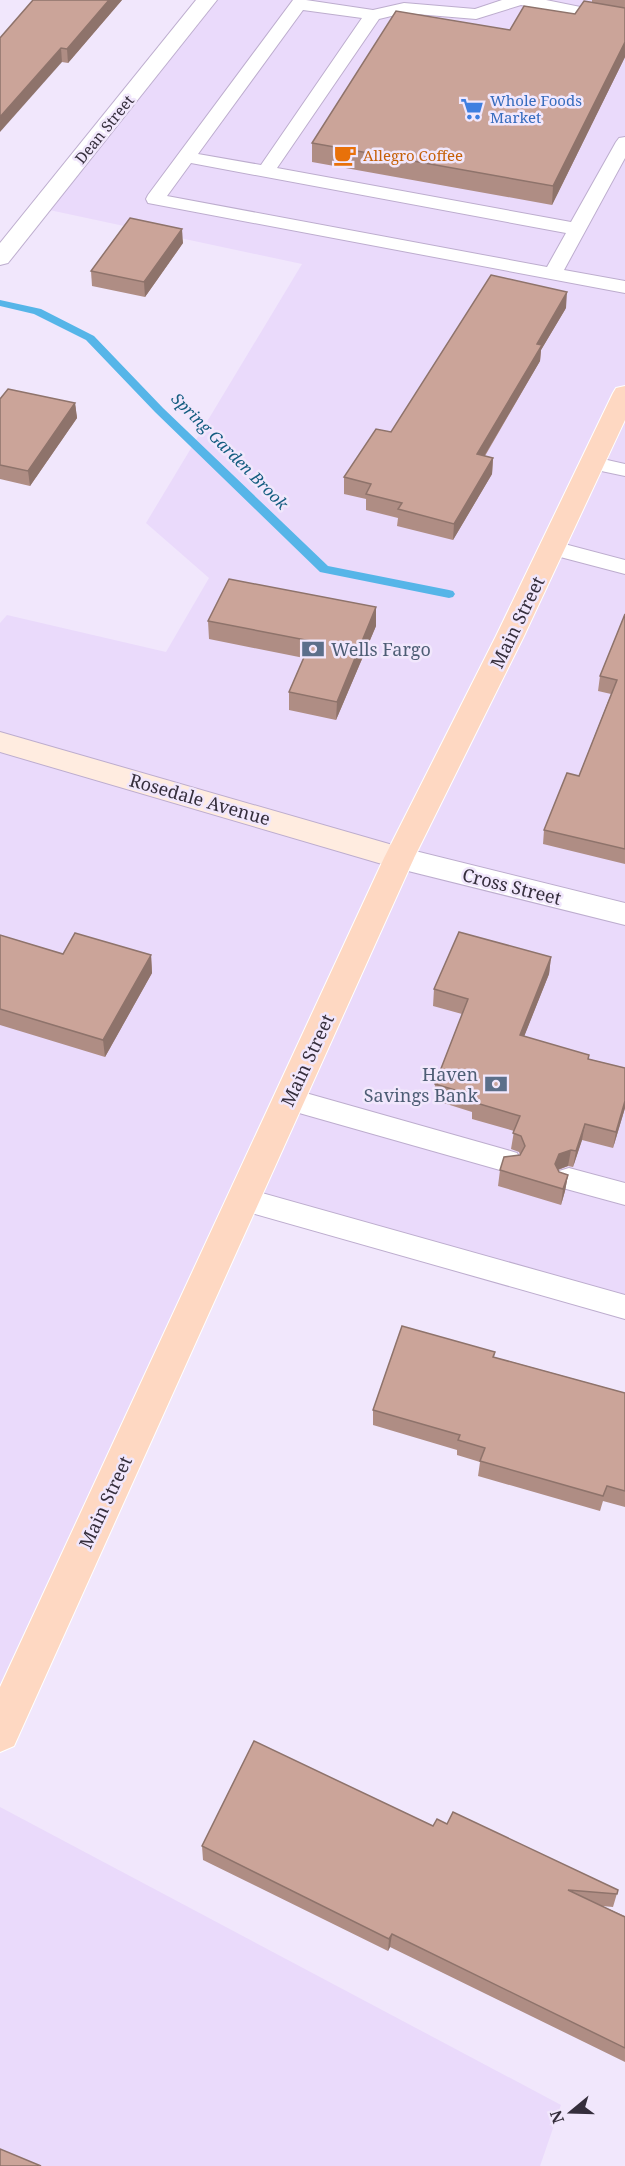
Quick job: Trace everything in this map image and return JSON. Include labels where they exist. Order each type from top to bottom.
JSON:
[{"type":"main road","name":"Main Street","points":[[0,1732],[399,858],[553,548],[625,393]]},
{"type":"street","name":"Dean Street","points":[[0,258],[207,0]]},
{"type":"street","name":"Rosedale Avenue","points":[[0,742],[399,858]]},
{"type":"street","name":"Cross Street","points":[[399,858],[625,914]]},
{"type":"lane","points":[[625,21],[520,0],[476,14],[404,8],[373,15],[299,4],[155,199],[625,287]]},
{"type":"lane","points":[[266,171],[373,15]]},
{"type":"lane","points":[[552,274],[625,142]]},
{"type":"lane","points":[[187,157],[577,229]]},
{"type":"lane","points":[[594,463],[625,470]]},
{"type":"lane","points":[[553,548],[625,567]]},
{"type":"lane","points":[[288,1099],[507,1161]]},
{"type":"lane","points":[[569,1179],[625,1194]]},
{"type":"lane","points":[[244,1200],[625,1307]]},
{"type":"shaded area","points":[[207,0],[625,0],[625,1301],[244,1200],[0,1732],[0,623],[7,615],[166,652],[209,578],[146,523],[302,264],[40,208]]},
{"type":"shaded area","points":[[0,1807],[561,2105],[540,2166],[0,2166]]},
{"type":"building","points":[[33,0],[109,0],[67,49],[61,48],[0,117],[0,38]]},
{"type":"building","name":"Whole Foods Market","points":[[584,1],[625,8],[625,42],[553,186],[312,143],[396,11],[510,30],[524,6],[575,14]]},
{"type":"building","points":[[130,218],[182,229],[144,282],[91,271]]},
{"type":"building","points":[[491,275],[567,292],[537,344],[542,345],[477,454],[493,458],[454,524],[398,509],[402,503],[366,494],[371,484],[344,477],[376,429],[391,432]]},
{"type":"building","points":[[8,389],[75,403],[28,471],[0,465],[0,399]]},
{"type":"building","name":"Wells Fargo","points":[[229,579],[376,607],[337,702],[289,692],[311,641],[208,621]]},
{"type":"building","points":[[625,614],[625,849],[544,830],[567,773],[579,776],[617,680],[600,676]]},
{"type":"building","points":[[459,932],[551,957],[520,1035],[589,1055],[588,1059],[625,1068],[625,1101],[616,1132],[585,1124],[576,1151],[571,1150],[559,1154],[555,1164],[559,1172],[568,1175],[563,1189],[500,1170],[504,1157],[520,1155],[525,1146],[521,1136],[513,1133],[520,1116],[473,1102],[475,1096],[435,1084],[468,999],[434,989]]},
{"type":"building","points":[[75,933],[151,955],[103,1040],[0,1009],[0,935],[63,954]]},
{"type":"building","points":[[402,1326],[495,1352],[493,1357],[625,1393],[625,1491],[607,1486],[603,1496],[480,1461],[485,1448],[458,1440],[460,1435],[373,1410]]},
{"type":"building","points":[[254,1741],[433,1826],[437,1819],[447,1824],[453,1812],[618,1890],[617,1894],[568,1890],[625,1917],[625,2048],[392,1934],[389,1939],[202,1846]]},
{"type":"building","points":[[0,2149],[41,2166],[0,2166]]},
{"type":"waterway","name":"Spring Garden Brook","points":[[0,303],[37,311],[90,338],[159,410],[324,569],[449,594]]},
{"type":"place","name":"Whole Foods Market","points":[[472,109]]},
{"type":"place","name":"Allegro Coffee","points":[[345,155]]},
{"type":"place","name":"Wells Fargo","points":[[313,649]]},
{"type":"place","name":"Haven Savings Bank","points":[[496,1084]]}]
